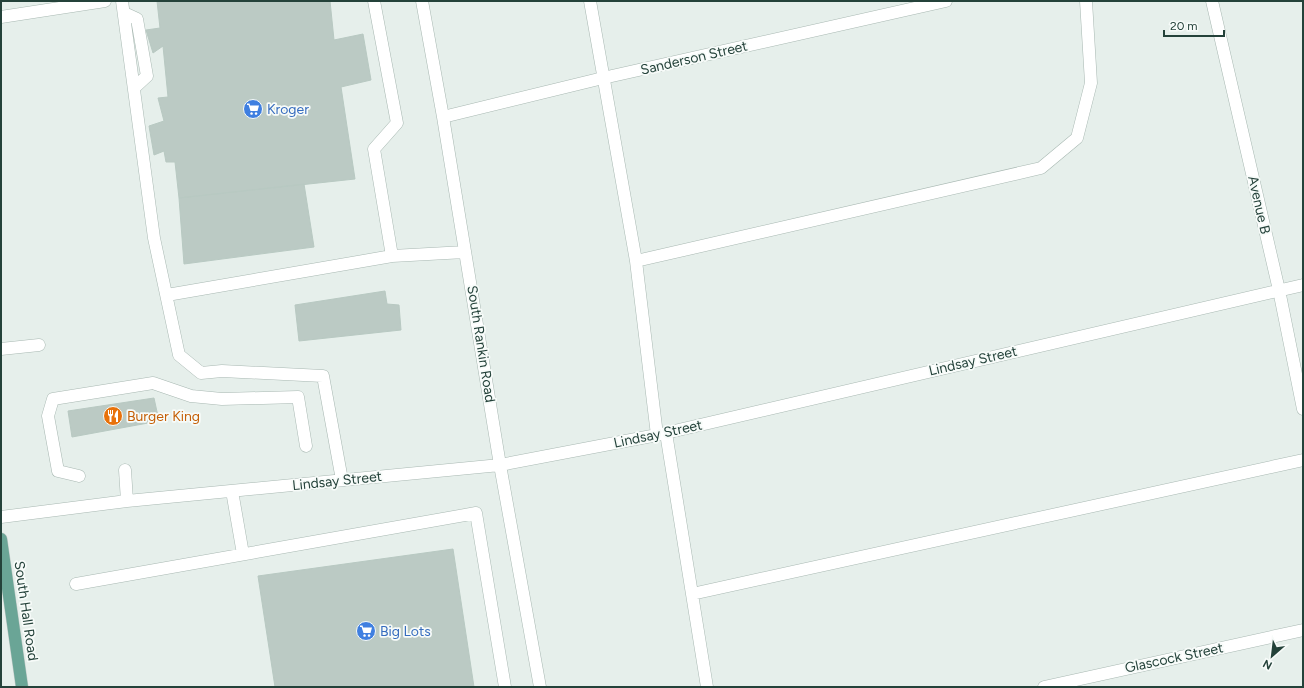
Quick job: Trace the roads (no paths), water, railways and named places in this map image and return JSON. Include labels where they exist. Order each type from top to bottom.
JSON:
[{"type":"main road","name":"South Hall Road","points":[[1,539],[22,687]]},
{"type":"street","points":[[1,17],[68,4],[105,1]]},
{"type":"street","points":[[374,1],[397,123],[374,149],[392,256]]},
{"type":"street","name":"South Rankin Road","points":[[422,1],[443,117],[500,465],[540,687]]},
{"type":"street","points":[[590,1],[636,261],[661,434],[692,594],[707,687]]},
{"type":"street","name":"Sanderson Street","points":[[443,117],[603,78],[946,1]]},
{"type":"street","points":[[636,261],[1041,168],[1077,138],[1092,83],[1086,1]]},
{"type":"street","name":"Avenue B","points":[[1212,1],[1279,290],[1303,409]]},
{"type":"street","points":[[123,7],[154,238],[179,355],[201,373],[222,371],[323,376],[342,480]]},
{"type":"street","points":[[167,295],[392,256],[465,252]]},
{"type":"street","name":"Lindsay Street","points":[[1,517],[127,501],[500,465],[661,434],[1303,285]]},
{"type":"street","points":[[1,349],[39,345]]},
{"type":"street","points":[[79,476],[58,471],[48,416],[53,400],[153,383],[191,396],[214,399],[298,397],[306,446]]},
{"type":"street","points":[[692,594],[1303,460]]},
{"type":"street","points":[[125,470],[127,501]]},
{"type":"street","points":[[232,491],[243,554]]},
{"type":"street","points":[[76,584],[476,514],[505,687]]},
{"type":"street","name":"Glascock Street","points":[[1044,687],[1303,630]]},
{"type":"place","name":"Kroger","points":[[253,109]]},
{"type":"place","name":"Burger King","points":[[113,416]]},
{"type":"place","name":"Big Lots","points":[[366,631]]}]
